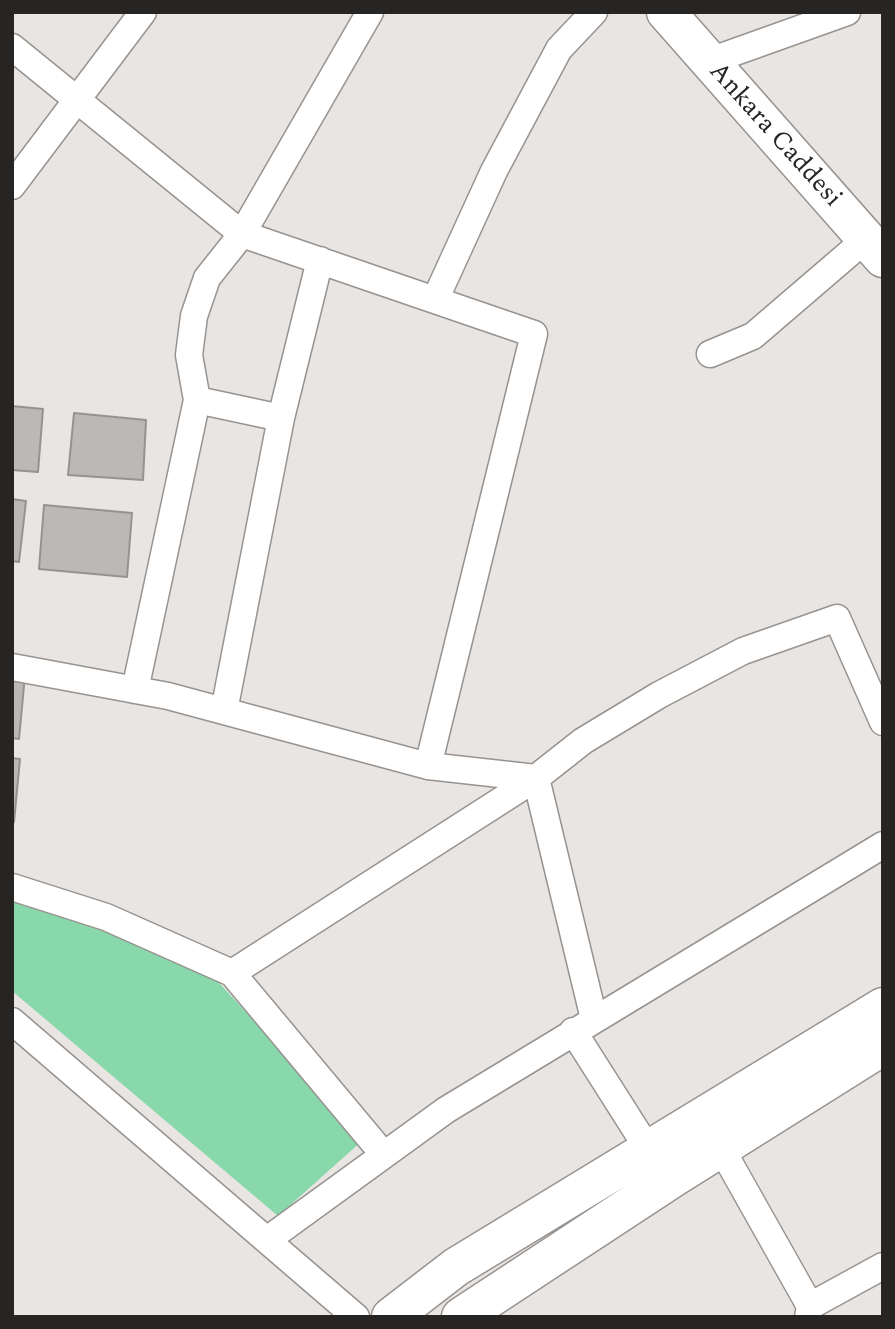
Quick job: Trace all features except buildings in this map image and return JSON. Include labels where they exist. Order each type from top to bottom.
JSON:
[{"type":"street","points":[[12,186],[143,12]]},
{"type":"street","points":[[135,690],[197,400],[189,355],[194,316],[207,278],[242,234],[370,12]]},
{"type":"street","points":[[435,300],[494,171],[559,49],[594,12]]},
{"type":"street","name":"Ankara Caddesi","points":[[666,12],[707,62],[875,249]]},
{"type":"street","points":[[707,62],[847,12]]},
{"type":"street","points":[[12,47],[242,234],[534,334],[428,766]]},
{"type":"street","points":[[710,354],[753,336],[875,249]]},
{"type":"street","points":[[224,711],[281,418],[320,260]]},
{"type":"street","points":[[197,400],[281,418]]},
{"type":"street","points":[[232,973],[536,778],[583,741],[659,695],[743,651],[836,618],[883,722]]},
{"type":"street","points":[[12,667],[135,690],[224,711],[428,766],[536,778]]},
{"type":"street","points":[[536,778],[584,1025],[648,1149]]},
{"type":"street","points":[[267,1240],[446,1110],[883,845]]},
{"type":"street","points":[[12,887],[106,917],[232,973],[384,1155]]},
{"type":"street","points":[[391,1317],[456,1267],[883,1007]]},
{"type":"street","points":[[12,1021],[356,1317]]},
{"type":"street","points":[[461,1317],[883,1046]]},
{"type":"street","points":[[721,1148],[809,1311],[883,1266]]},
{"type":"green space","points":[[12,894],[118,931],[212,975],[363,1140],[278,1216],[12,991]]}]
